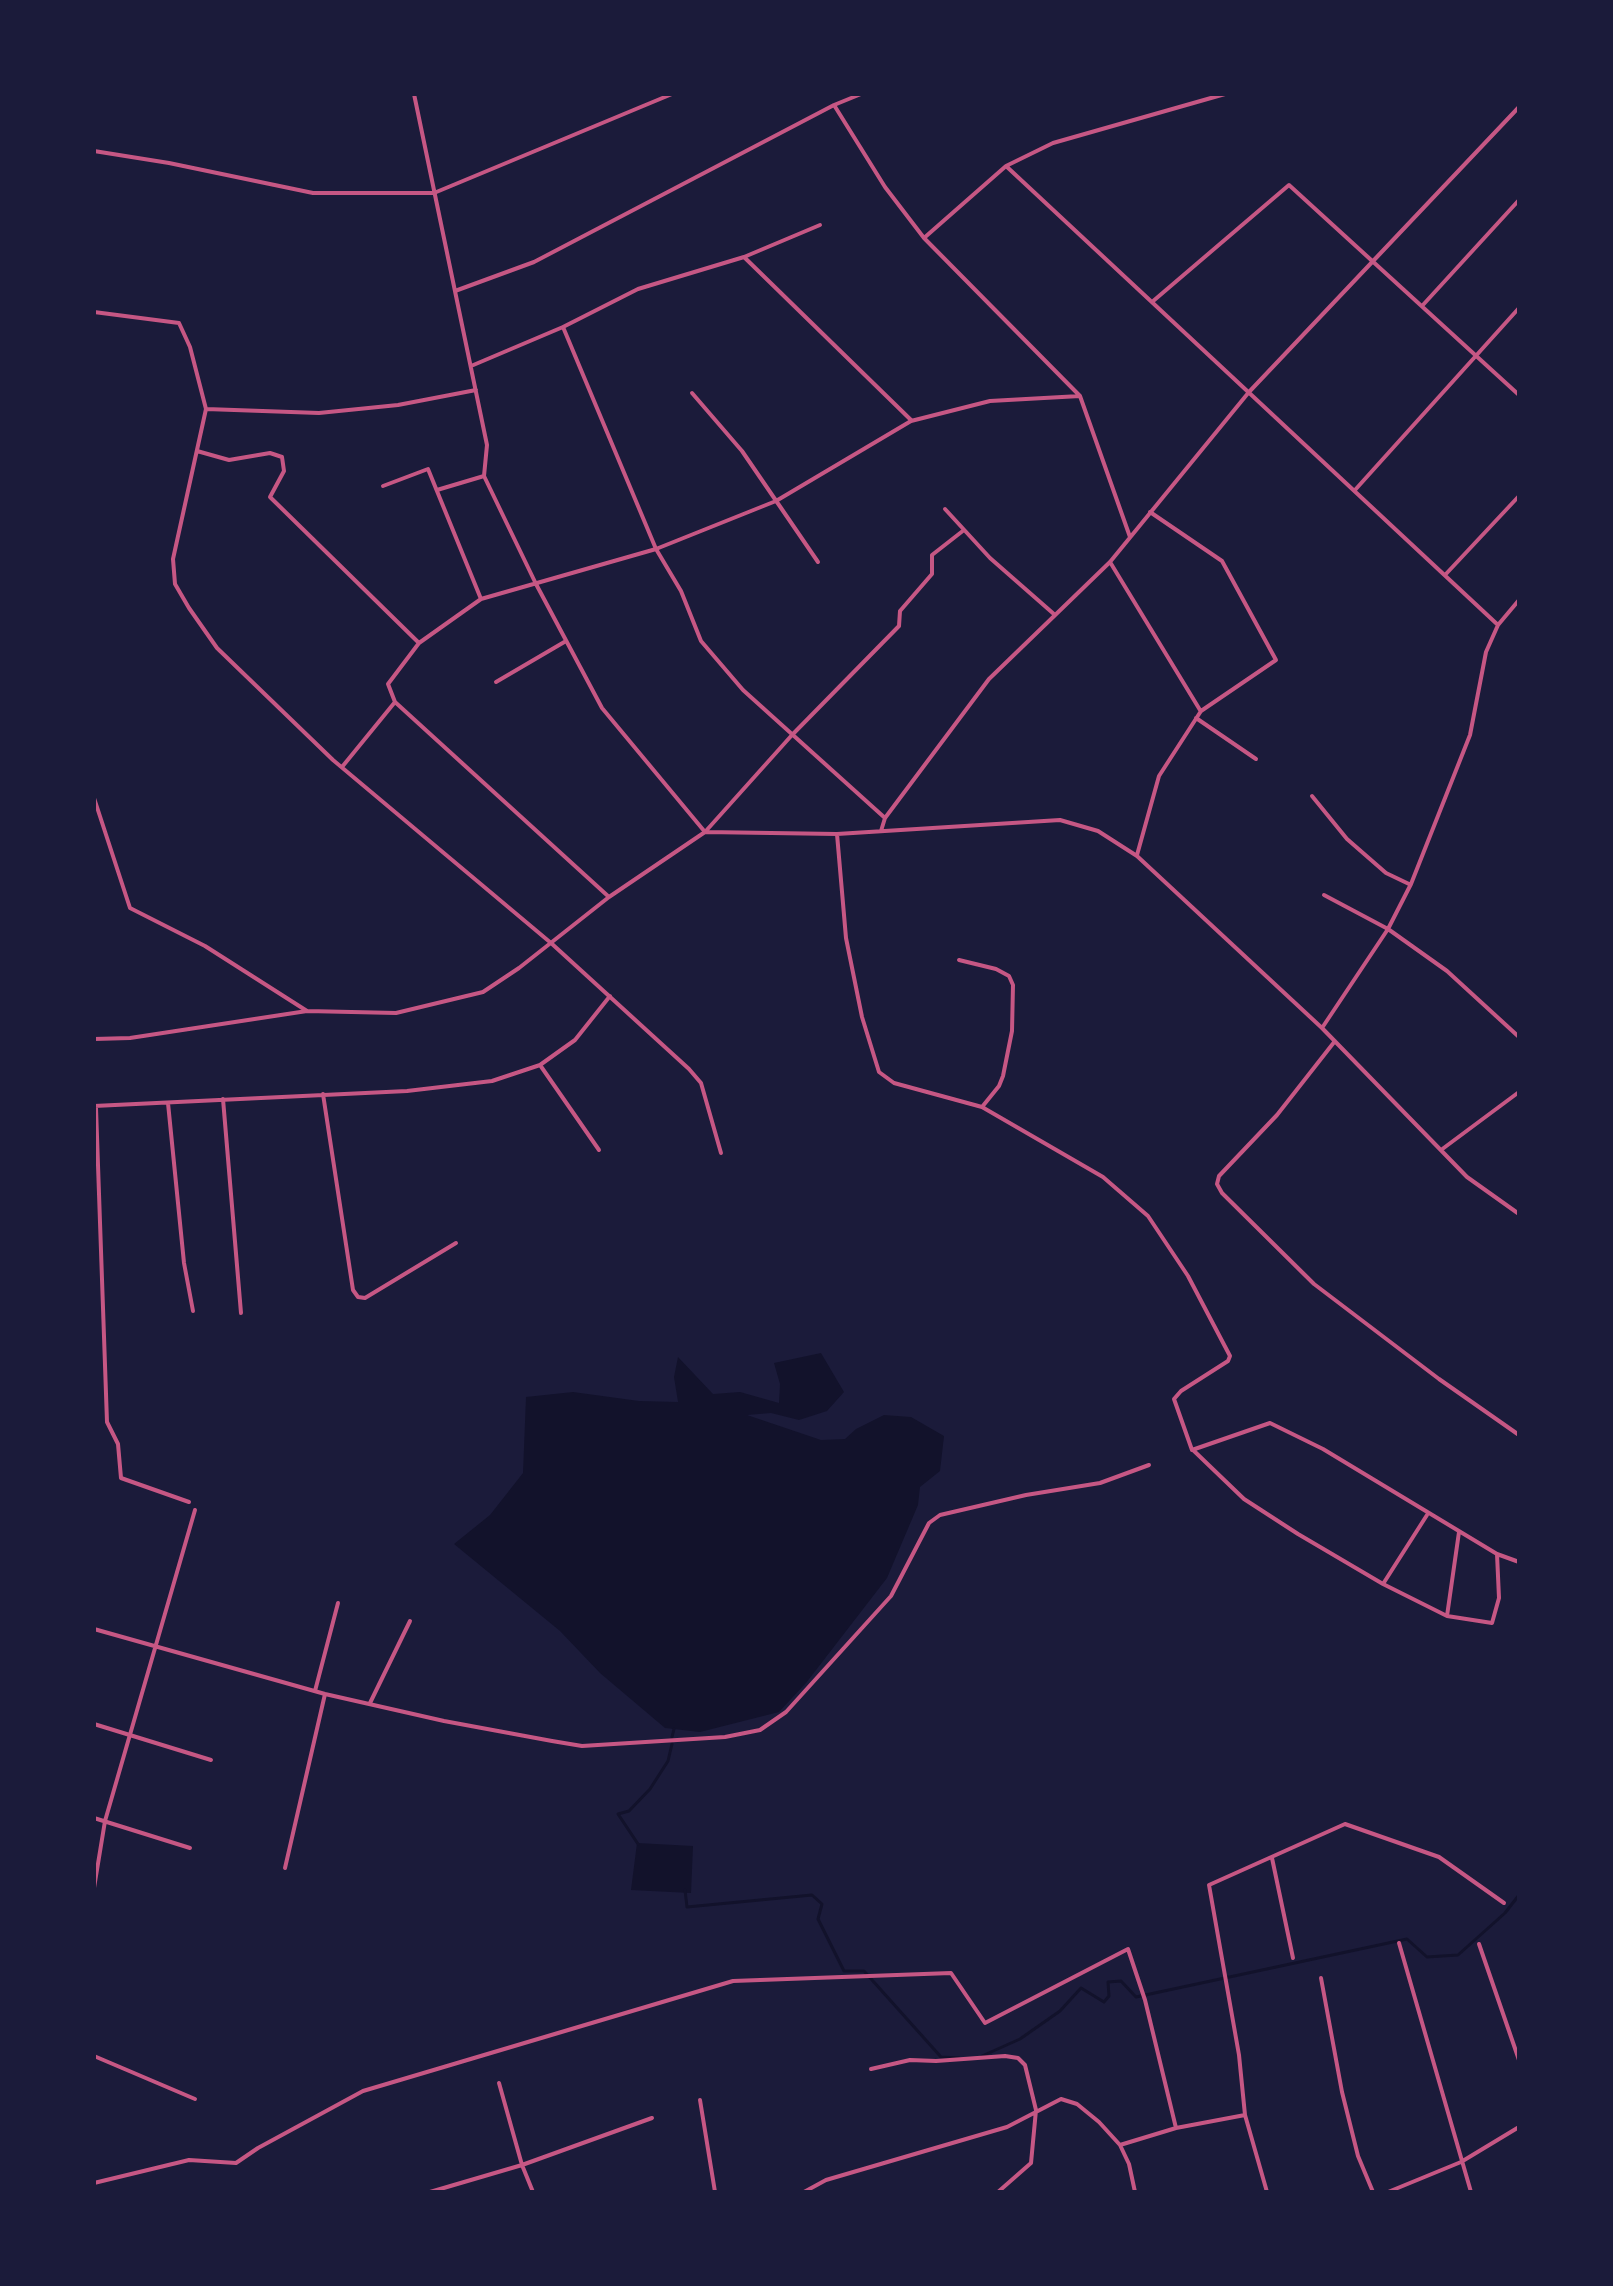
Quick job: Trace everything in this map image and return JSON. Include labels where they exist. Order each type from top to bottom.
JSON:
[{"type":"street","points":[[414,94],[487,445],[484,476],[536,584],[602,708],[705,832],[837,834],[1060,820],[1098,831],[1137,856],[1322,1028],[1467,1177],[1519,1214]]},
{"type":"street","points":[[455,291],[534,262],[834,105],[861,94]]},
{"type":"street","points":[[924,238],[1006,166],[1053,143],[1225,94]]},
{"type":"street","points":[[94,151],[313,193],[434,193],[668,95]]},
{"type":"street","points":[[834,105],[885,187],[924,238],[1080,396],[1130,537]]},
{"type":"street","points":[[881,831],[885,818],[989,679],[1110,562],[1249,392],[1519,107]]},
{"type":"street","points":[[1006,166],[1498,625]]},
{"type":"street","points":[[1152,302],[1289,185],[1519,395]]},
{"type":"street","points":[[1422,306],[1519,200]]},
{"type":"street","points":[[471,366],[563,327],[638,289],[744,257],[820,225]]},
{"type":"street","points":[[744,257],[911,421]]},
{"type":"street","points":[[1355,491],[1519,308]]},
{"type":"street","points":[[94,312],[179,323],[190,347],[206,409],[173,559],[175,584],[217,648],[342,767],[551,943],[701,1083],[721,1153]]},
{"type":"street","points":[[563,327],[656,549],[681,591],[701,641],[743,690],[885,818]]},
{"type":"street","points":[[206,409],[319,413],[398,405],[476,390]]},
{"type":"street","points":[[692,393],[742,451],[818,562]]},
{"type":"street","points":[[609,897],[395,702],[388,684],[419,643],[481,599],[656,549],[776,501],[911,421],[990,401],[1080,396]]},
{"type":"street","points":[[197,451],[229,460],[270,453],[282,457],[284,471],[270,497],[419,643]]},
{"type":"street","points":[[383,486],[428,469],[481,599]]},
{"type":"street","points":[[437,490],[484,476]]},
{"type":"street","points":[[1445,575],[1519,496]]},
{"type":"street","points":[[945,509],[990,558],[1055,615]]},
{"type":"street","points":[[1137,856],[1159,776],[1196,718],[1201,711],[1276,660],[1222,561],[1150,512]]},
{"type":"street","points":[[94,1039],[130,1038],[307,1011],[396,1013],[483,992],[609,897],[705,832],[792,735],[899,626],[900,611],[932,574],[932,555],[964,530]]},
{"type":"street","points":[[1110,562],[1201,711]]},
{"type":"street","points":[[1322,1028],[1388,929],[1411,884],[1470,735],[1486,652],[1498,625],[1519,600]]},
{"type":"street","points":[[496,682],[566,641]]},
{"type":"street","points":[[342,767],[395,702]]},
{"type":"street","points":[[1196,718],[1256,759]]},
{"type":"street","points":[[1312,796],[1357,848],[1386,873],[1411,884]]},
{"type":"street","points":[[94,798],[130,908],[205,946],[307,1011]]},
{"type":"street","points":[[837,834],[846,938],[862,1017],[879,1072],[894,1083],[982,1107],[1103,1177],[1148,1216],[1188,1276],[1230,1356],[1228,1361],[1181,1391],[1174,1399],[1192,1450],[1244,1499],[1383,1584],[1447,1616],[1492,1623],[1499,1598],[1497,1554]]},
{"type":"street","points":[[1324,895],[1388,929],[1447,971],[1519,1037]]},
{"type":"street","points":[[959,960],[996,969],[1009,976],[1013,985],[1012,1031],[1003,1076],[982,1107]]},
{"type":"street","points":[[189,1502],[121,1478],[118,1444],[107,1422],[95,1107],[407,1091],[492,1081],[540,1065],[575,1040],[610,996]]},
{"type":"street","points":[[1335,1041],[1277,1115],[1219,1176],[1217,1184],[1222,1193],[1314,1284],[1519,1435]]},
{"type":"street","points":[[540,1065],[599,1150]]},
{"type":"street","points":[[1441,1150],[1519,1092]]},
{"type":"street","points":[[323,1094],[353,1290],[358,1297],[365,1298],[456,1243]]},
{"type":"street","points":[[223,1099],[241,1313]]},
{"type":"street","points":[[168,1103],[184,1263],[193,1311]]},
{"type":"street","points":[[1192,1450],[1270,1423],[1323,1449],[1497,1554],[1519,1562]]},
{"type":"street","points":[[94,1629],[325,1694],[444,1721],[582,1746],[725,1737],[760,1730],[786,1712],[891,1596],[929,1523],[940,1515],[1026,1495],[1100,1483],[1149,1465]]},
{"type":"street","points":[[94,1888],[105,1821],[195,1510]]},
{"type":"street","points":[[1383,1584],[1428,1514]]},
{"type":"street","points":[[1447,1616],[1459,1532]]},
{"type":"street","points":[[315,1691],[338,1603]]},
{"type":"street","points":[[370,1703],[410,1621]]},
{"type":"street","points":[[285,1868],[325,1694]]},
{"type":"street","points":[[94,1724],[211,1760]]},
{"type":"street","points":[[94,1818],[190,1848]]},
{"type":"street","points":[[1267,2192],[1245,2115],[1226,1978],[1209,1885],[1345,1824],[1439,1857],[1504,1903]]},
{"type":"street","points":[[1272,1858],[1293,1958]]},
{"type":"street","points":[[1399,1943],[1471,2192]]},
{"type":"street","points":[[1479,1944],[1519,2060]]},
{"type":"street","points":[[94,2183],[189,2160],[236,2163],[363,2091],[733,1981],[951,1973],[985,2023],[1128,1949],[1145,2000],[1176,2128]]},
{"type":"street","points":[[1321,1978],[1342,2092],[1358,2156],[1373,2192]]},
{"type":"street","points":[[94,2056],[195,2099]]},
{"type":"street","points":[[871,2069],[910,2060],[1018,2058],[1025,2065],[1036,2110],[1031,2163],[998,2192]]},
{"type":"street","points":[[499,2083],[522,2165],[533,2192]]},
{"type":"street","points":[[804,2192],[826,2180],[1007,2127],[1061,2099],[1077,2104],[1120,2145],[1129,2164],[1135,2192]]},
{"type":"street","points":[[700,2100],[715,2192]]},
{"type":"street","points":[[1120,2145],[1176,2128],[1245,2115]]},
{"type":"street","points":[[430,2192],[522,2165],[652,2118]]},
{"type":"street","points":[[1388,2192],[1461,2162],[1519,2127]]},
{"type":"shaded area","points":[[821,1353],[844,1392],[827,1411],[799,1420],[771,1413],[747,1415],[821,1440],[845,1439],[856,1429],[884,1415],[911,1417],[944,1436],[940,1471],[920,1487],[918,1505],[887,1578],[806,1683],[779,1712],[700,1732],[665,1728],[600,1673],[560,1631],[454,1544],[490,1515],[523,1473],[526,1397],[573,1392],[639,1401],[678,1402],[674,1377],[678,1357],[713,1394],[740,1392],[779,1403],[780,1384],[774,1363]]},
{"type":"shaded area","points":[[637,1843],[693,1846],[691,1893],[631,1890]]},
{"type":"waterway","points":[[672,1737],[674,1729]]},
{"type":"waterway","points":[[638,1844],[618,1814],[629,1811],[650,1789],[668,1761],[672,1744]]},
{"type":"waterway","points":[[685,1890],[687,1907],[812,1895],[822,1904],[818,1919],[844,1971],[864,1971],[941,2057],[959,2058]]},
{"type":"waterway","points":[[982,2056],[1020,2039],[1060,2011],[1081,1988],[1104,2002],[1109,1996],[1108,1982],[1121,1981],[1136,1997],[1407,1939],[1427,1957],[1458,1955],[1505,1913],[1519,1895]]}]
